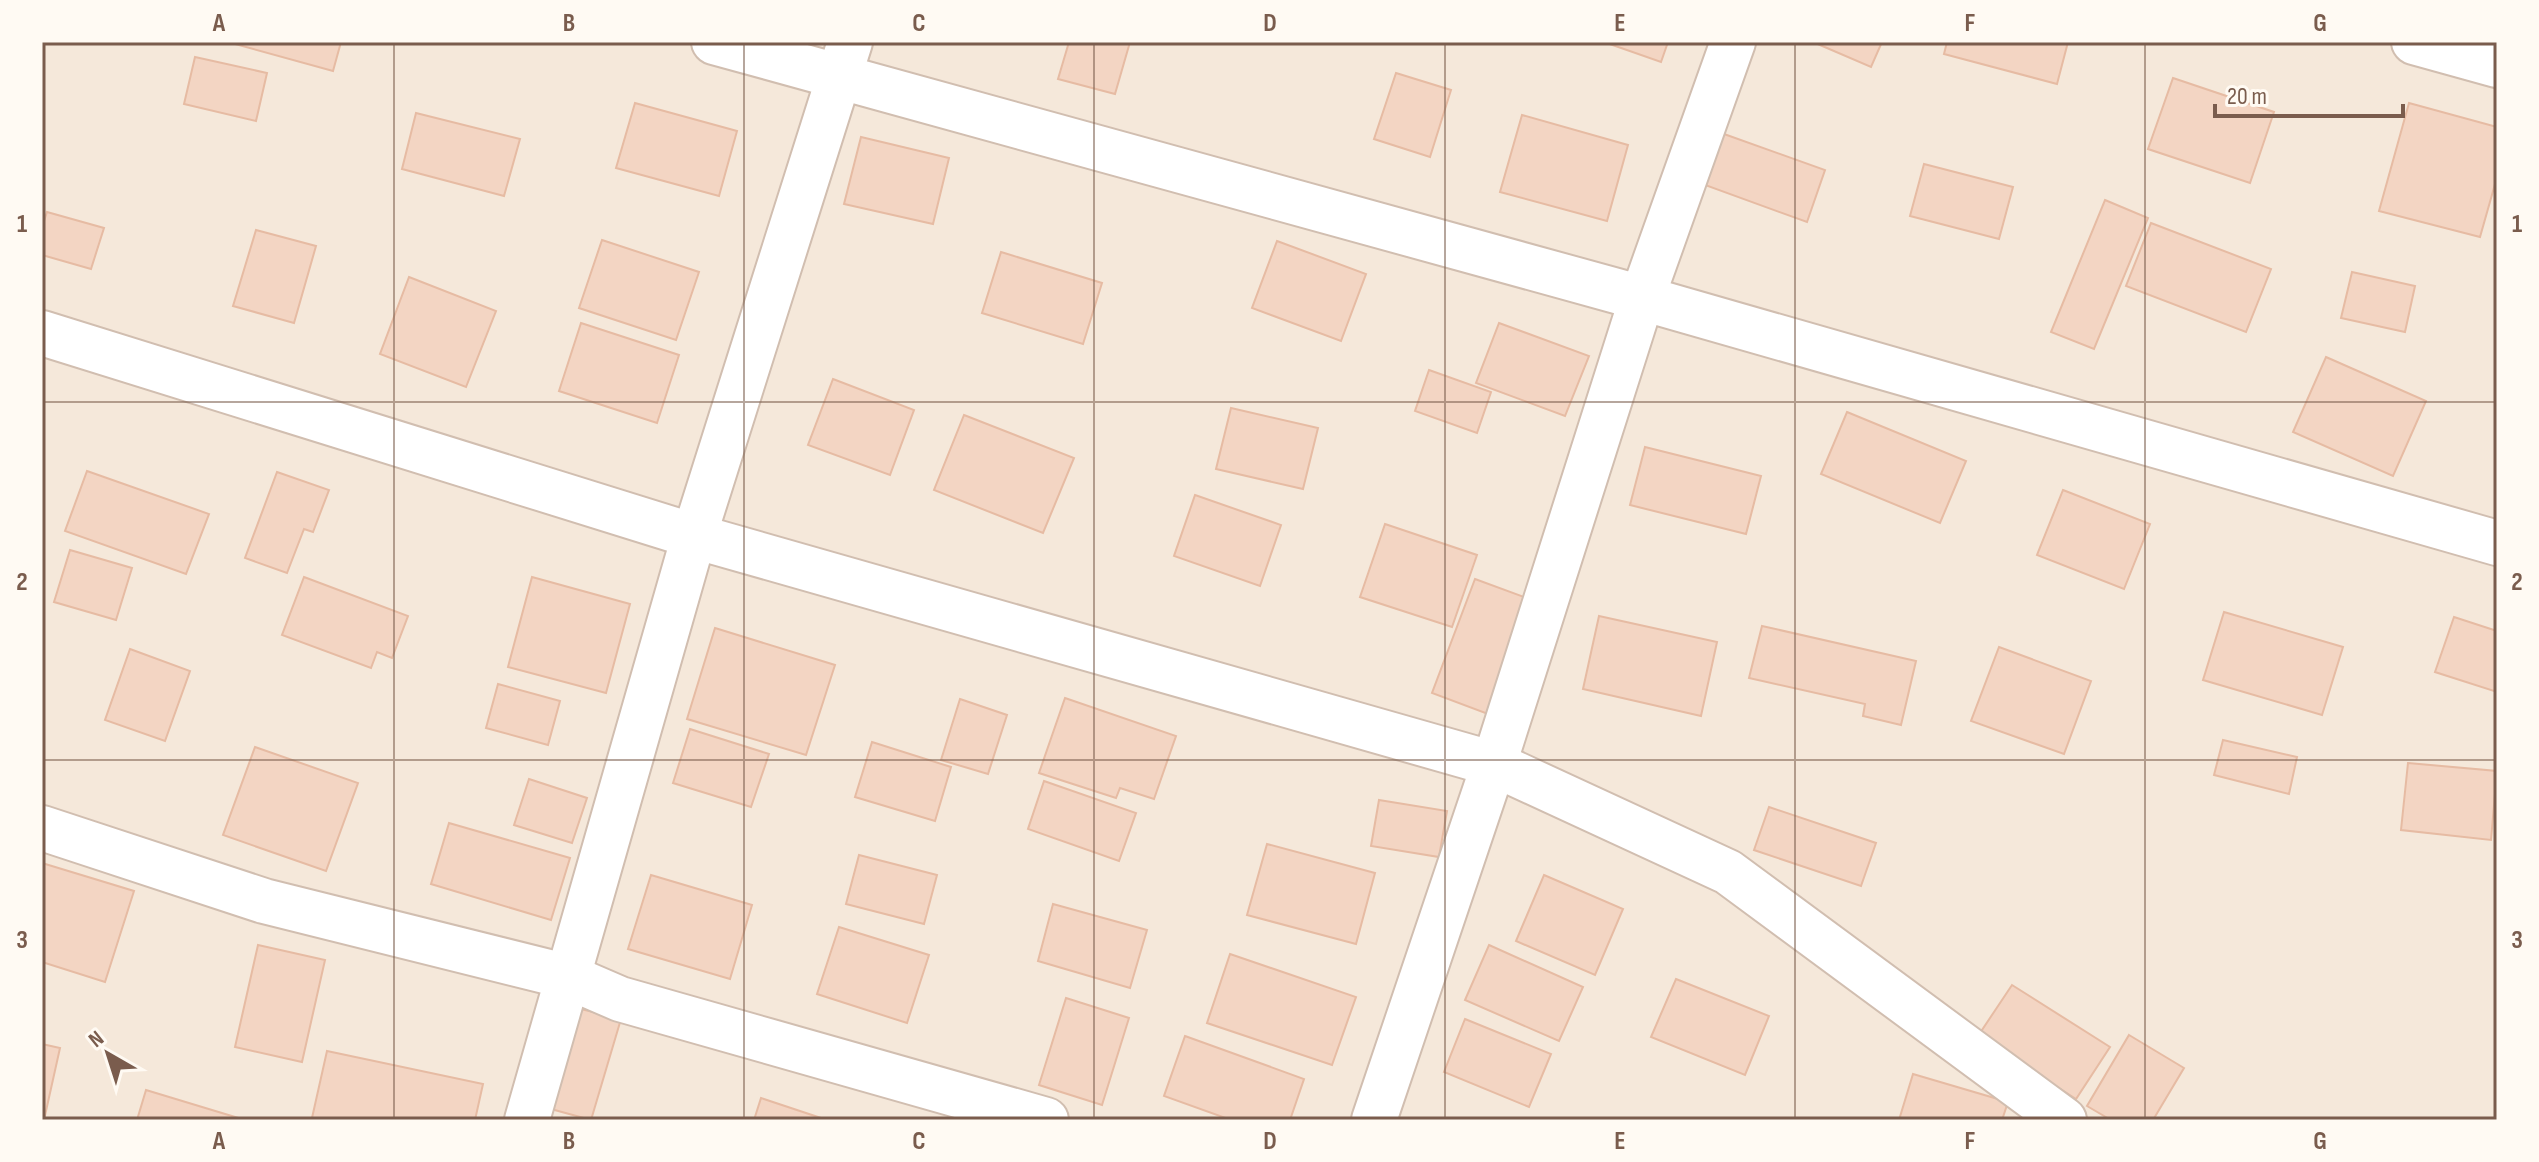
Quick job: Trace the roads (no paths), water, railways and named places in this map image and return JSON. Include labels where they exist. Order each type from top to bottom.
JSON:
[{"type":"street","points":[[714,42],[845,60],[1642,298],[2497,543]]},
{"type":"street","points":[[1374,1120],[1494,764],[1642,298],[1733,42]]},
{"type":"street","points":[[2414,42],[2497,65]]},
{"type":"street","points":[[527,1120],[694,536],[845,60]]},
{"type":"street","points":[[42,333],[694,536],[1494,764],[1728,872],[2064,1120]]},
{"type":"street","points":[[42,828],[264,901],[569,977],[620,999],[1046,1120]]}]
